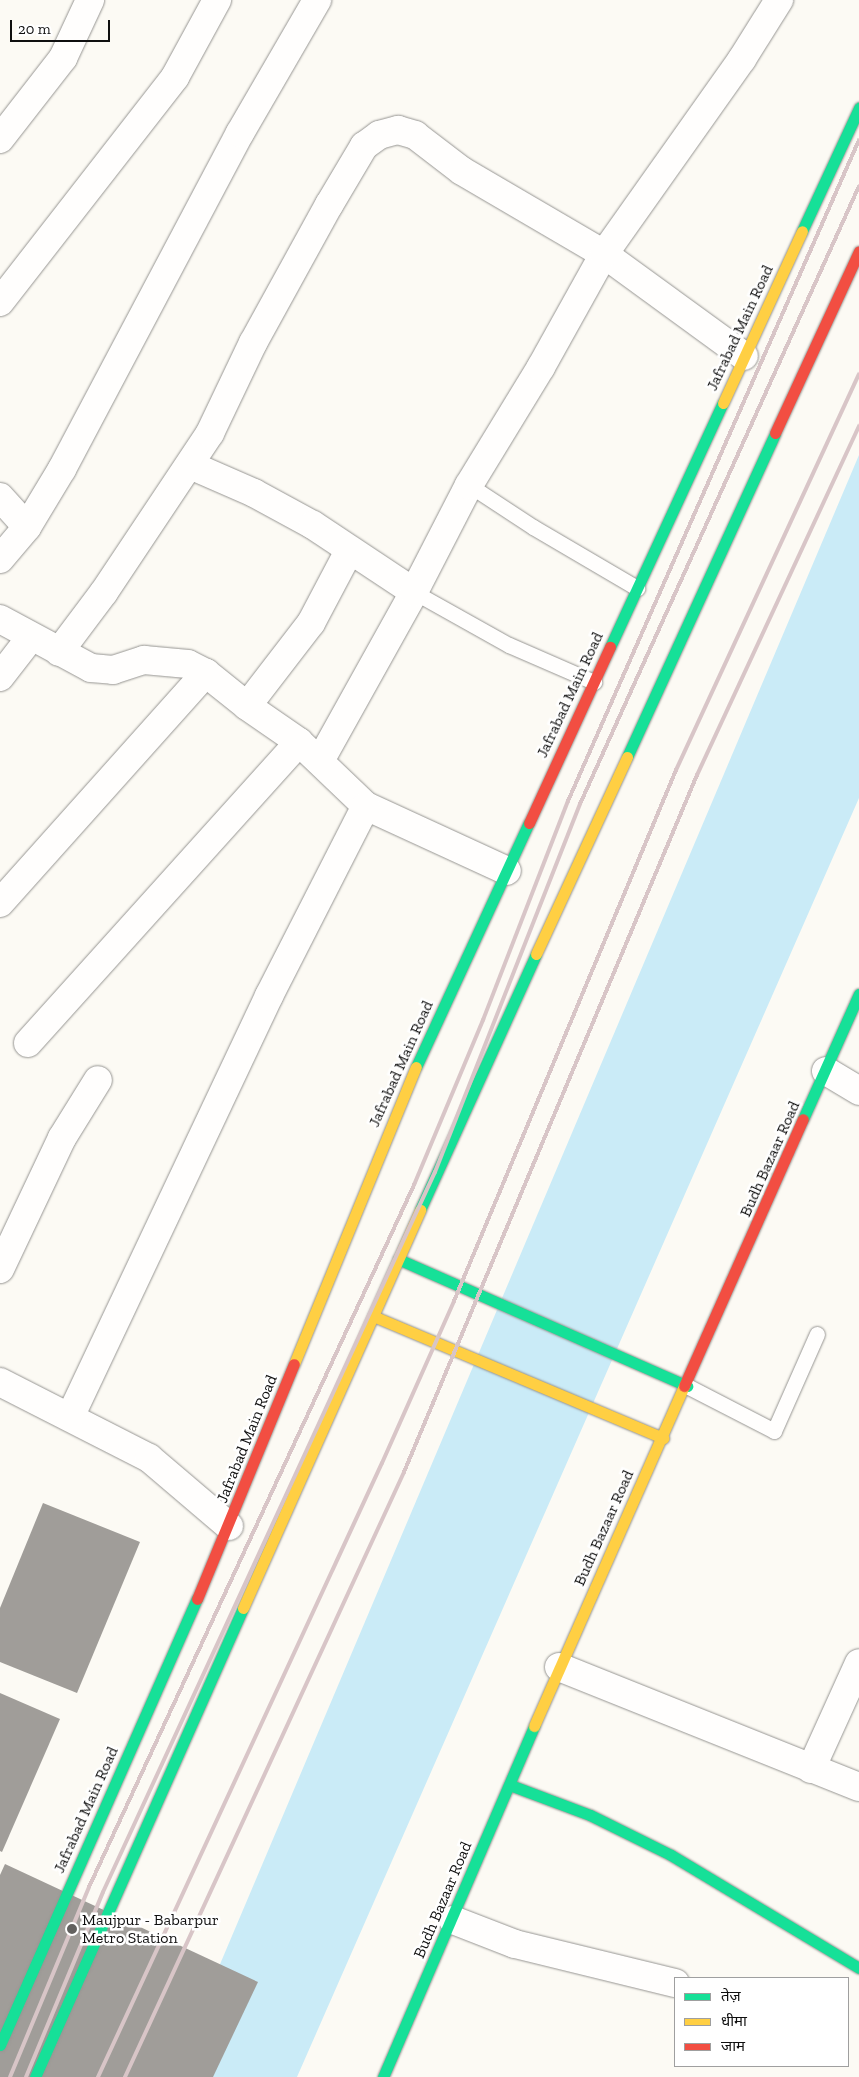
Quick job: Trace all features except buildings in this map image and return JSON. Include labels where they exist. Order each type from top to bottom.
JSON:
[{"type":"main road","name":"Jafrabad Main Road","points":[[0,2045],[230,1526],[404,1093],[859,108]]},
{"type":"main road","points":[[35,2077],[398,1259],[859,251]]},
{"type":"main road","name":"Budh Bazaar Road","points":[[383,2077],[453,1920],[560,1667],[687,1386],[859,994]]},
{"type":"main road","points":[[398,1259],[687,1386]]},
{"type":"main road","points":[[373,1316],[663,1438]]},
{"type":"main road","points":[[510,1785],[590,1815],[671,1854],[859,1968]]},
{"type":"street","points":[[0,140],[63,58],[90,0]]},
{"type":"street","points":[[0,302],[175,77],[217,0]]},
{"type":"street","points":[[0,559],[27,527],[62,469],[240,132],[317,0]]},
{"type":"street","points":[[320,760],[414,592],[469,485],[541,368],[604,254],[742,59],[779,0]]},
{"type":"street","points":[[59,652],[190,465],[210,433],[253,343],[329,206],[364,146],[379,135],[398,130],[415,135],[462,171],[604,254],[744,356]]},
{"type":"street","points":[[190,465],[313,525],[349,551],[414,592]]},
{"type":"street","points":[[0,497],[27,527]]},
{"type":"street","points":[[248,706],[311,623],[349,551]]},
{"type":"street","points":[[0,620],[91,668],[113,670],[144,660],[170,660],[188,664],[206,673],[299,742],[366,806],[507,871]]},
{"type":"street","points":[[0,677],[31,637]]},
{"type":"street","points":[[0,903],[206,673]]},
{"type":"street","points":[[28,1043],[299,742]]},
{"type":"street","points":[[70,1417],[269,996],[366,806]]},
{"type":"street","points":[[826,1071],[859,1091]]},
{"type":"street","points":[[0,1269],[12,1249],[62,1138],[98,1080]]},
{"type":"street","points":[[0,1382],[149,1458],[230,1526]]},
{"type":"street","points":[[812,1769],[859,1663]]},
{"type":"street","points":[[560,1667],[859,1788]]},
{"type":"street","points":[[453,1920],[515,1944],[674,1983]]},
{"type":"lane","points":[[469,485],[533,527],[638,588]]},
{"type":"lane","points":[[414,592],[509,645],[594,682]]},
{"type":"lane","points":[[687,1386],[774,1431],[817,1334]]},
{"type":"water","points":[[859,455],[859,798],[297,2077],[168,2077],[215,1976]]},
{"type":"railway","points":[[10,2077],[89,1887],[414,1185],[483,1020],[568,801],[859,140]]},
{"type":"railway","points":[[26,2077],[103,1892],[435,1172],[580,804],[859,186]]},
{"type":"railway","points":[[98,2077],[382,1463],[454,1301],[676,770],[859,374]]},
{"type":"railway","points":[[125,2077],[404,1472],[697,775],[859,426]]},
{"type":"traffic: fast","points":[[802,231],[859,108]]},
{"type":"traffic: fast","points":[[610,647],[723,403]]},
{"type":"traffic: fast","points":[[627,757],[775,433]]},
{"type":"traffic: fast","points":[[416,1067],[529,823]]},
{"type":"traffic: fast","points":[[420,1210],[536,954]]},
{"type":"traffic: fast","points":[[803,1119],[859,994]]},
{"type":"traffic: fast","points":[[398,1259],[687,1386]]},
{"type":"traffic: fast","points":[[0,2045],[197,1599]]},
{"type":"traffic: fast","points":[[35,2077],[243,1608]]},
{"type":"traffic: fast","points":[[383,2077],[534,1726]]},
{"type":"traffic: fast","points":[[510,1785],[590,1815],[671,1855],[859,1968]]},
{"type":"traffic: slow","points":[[723,403],[802,231]]},
{"type":"traffic: slow","points":[[536,954],[627,757]]},
{"type":"traffic: slow","points":[[294,1364],[416,1067]]},
{"type":"traffic: slow","points":[[243,1608],[420,1210]]},
{"type":"traffic: slow","points":[[373,1316],[663,1438]]},
{"type":"traffic: slow","points":[[534,1726],[684,1386]]},
{"type":"traffic: jam","points":[[775,433],[859,251]]},
{"type":"traffic: jam","points":[[529,823],[610,647]]},
{"type":"traffic: jam","points":[[684,1386],[803,1119]]},
{"type":"traffic: jam","points":[[197,1599],[294,1364]]},
{"type":"place","name":"Maujpur - Babarpur Metro Station","points":[[72,1929]]}]
